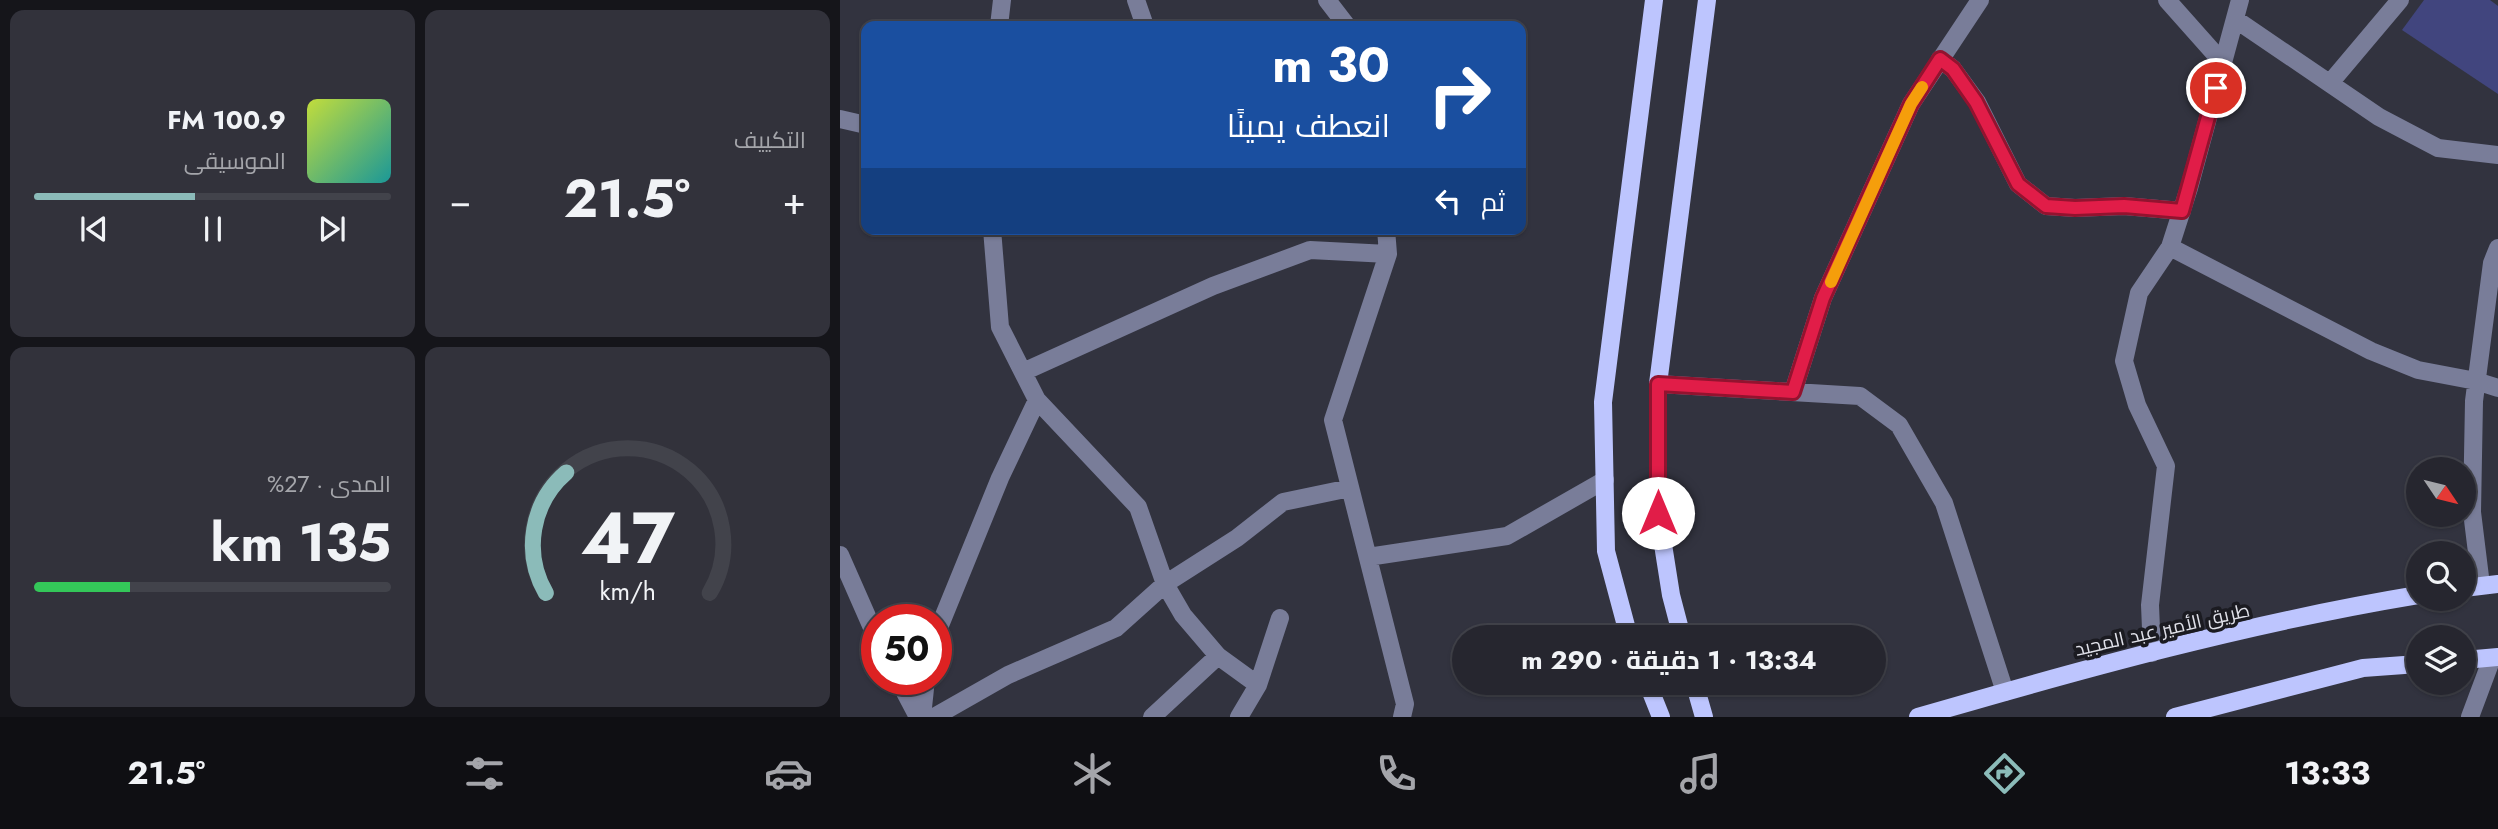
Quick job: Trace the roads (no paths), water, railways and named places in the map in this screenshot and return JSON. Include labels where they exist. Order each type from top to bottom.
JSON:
[{"type":"main road","points":[[1626,625],[1606,551],[1603,402],[1654,0]]},
{"type":"main road","points":[[1679,625],[1671,595],[1658,513],[1658,384],[1707,0]]},
{"type":"main road","name":"طريق الأمير عبد المجيد","points":[[1918,717],[2086,668],[2351,606],[2406,597]]},
{"type":"main road","points":[[2476,659],[2495,658]]},
{"type":"main road","points":[[2175,717],[2363,668],[2406,665]]},
{"type":"main road","points":[[1652,695],[1661,717]]},
{"type":"main road","points":[[1698,695],[1704,717]]},
{"type":"street","points":[[1000,21],[1002,0]]},
{"type":"street","points":[[1136,0],[1143,21]]},
{"type":"street","points":[[1327,0],[1343,21]]},
{"type":"street","points":[[1793,392],[1823,298],[1911,104],[1980,0]]},
{"type":"street","points":[[2167,0],[2223,64]]},
{"type":"street","points":[[2151,653],[2150,605],[2166,466],[2137,405],[2124,361],[2139,293],[2170,247],[2182,211],[2240,0]]},
{"type":"street","points":[[2330,83],[2400,0]]},
{"type":"street","points":[[2235,19],[2379,117],[2438,148],[2498,155]]},
{"type":"street","points":[[1940,59],[1953,69],[1976,102],[2018,184],[2046,206],[2124,206],[2182,211]]},
{"type":"street","points":[[840,120],[861,124]]},
{"type":"street","points":[[992,235],[1000,327],[1037,400],[1138,507],[1166,584],[1183,615],[1218,656],[1258,685]]},
{"type":"street","points":[[1386,235],[1388,254],[1333,420],[1405,704],[1402,717]]},
{"type":"street","points":[[2170,247],[2371,351],[2418,370],[2498,388]]},
{"type":"street","points":[[2481,586],[2472,512],[2476,381],[2492,263],[2498,248]]},
{"type":"street","points":[[1023,372],[1213,286],[1310,250],[1388,254]]},
{"type":"street","points":[[1658,384],[1860,396],[1899,425],[1944,503],[2005,692]]},
{"type":"street","points":[[949,604],[1000,478],[1037,400]]},
{"type":"street","points":[[1368,558],[1507,536],[1605,480]]},
{"type":"street","points":[[934,717],[1008,675],[1116,628],[1166,584],[1237,538],[1283,502],[1350,488]]},
{"type":"street","points":[[840,555],[862,604]]},
{"type":"street","points":[[1239,717],[1258,685],[1279,618]]},
{"type":"street","points":[[1152,717],[1218,656]]},
{"type":"street","points":[[2470,717],[2495,658]]},
{"type":"street","points":[[907,695],[920,717]]},
{"type":"street","points":[[920,717],[923,695]]}]
